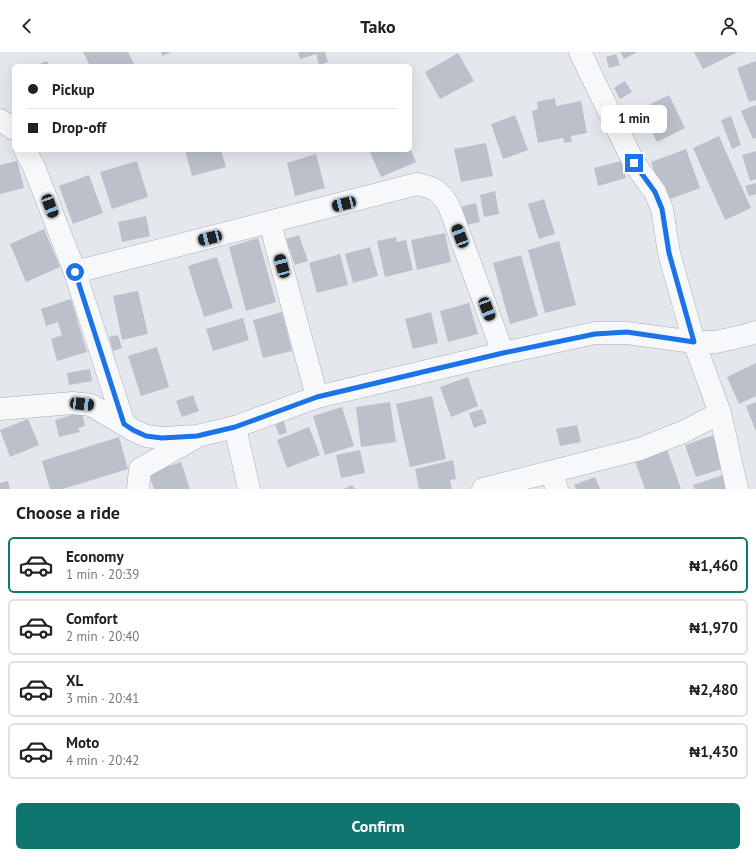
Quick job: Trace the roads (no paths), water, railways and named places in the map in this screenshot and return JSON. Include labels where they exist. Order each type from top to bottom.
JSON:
[{"type":"street","points":[[580,52],[634,163],[655,192],[662,209],[669,253],[694,342],[720,413],[737,489]]},
{"type":"street","points":[[0,120],[12,128]]},
{"type":"street","points":[[26,152],[34,167],[75,272],[124,424]]},
{"type":"street","points":[[75,272],[417,184],[431,187],[442,195],[449,206],[503,353]]},
{"type":"street","points":[[270,223],[317,397]]},
{"type":"street","points":[[0,409],[73,403],[91,405],[146,436],[162,438],[197,436],[235,427],[317,397],[503,353],[595,334],[627,332],[694,342],[716,342],[756,332]]},
{"type":"street","points":[[483,489],[554,480],[683,432],[720,413]]},
{"type":"street","points":[[235,427],[249,489]]},
{"type":"street","points":[[138,489],[140,469],[197,436]]}]
